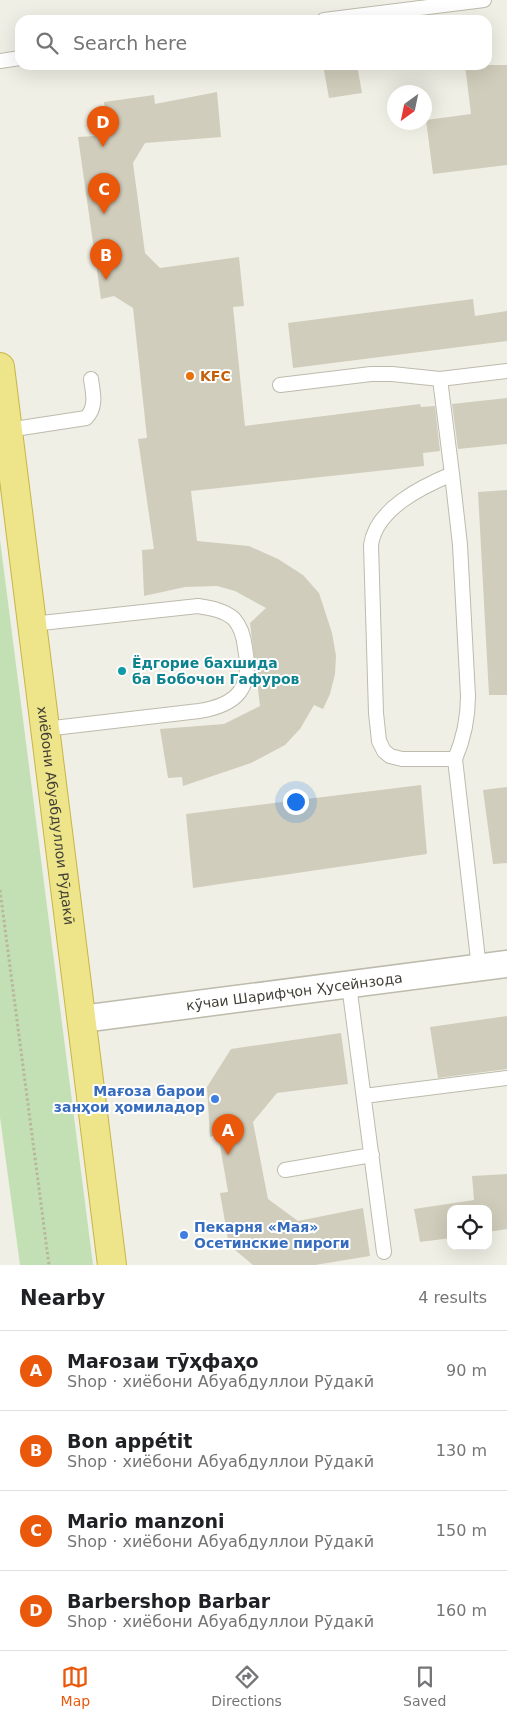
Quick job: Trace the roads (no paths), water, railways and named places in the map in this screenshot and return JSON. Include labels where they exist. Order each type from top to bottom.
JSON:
[{"type":"highway","name":"хиёбони Абуабдуллои Рӯдакӣ","points":[[0,367],[112,1265]]},
{"type":"street","name":"кӯчаи Шарифҷон Ҳусейнзода","points":[[82,1019],[507,964]]},
{"type":"lane","points":[[364,15],[484,0]]},
{"type":"lane","points":[[0,61],[15,59]]},
{"type":"lane","points":[[280,385],[371,374],[392,374],[440,379],[507,372]]},
{"type":"lane","points":[[8,430],[86,418],[92,413],[94,404],[91,379]]},
{"type":"lane","points":[[440,379],[460,545],[468,696],[468,718],[463,740],[455,759],[478,968]]},
{"type":"lane","points":[[452,474],[429,484],[400,502],[377,526],[371,545],[376,713],[379,741],[384,751],[390,756],[402,759],[455,759]]},
{"type":"lane","points":[[32,624],[198,606],[212,608],[225,613],[240,628],[247,656],[248,669],[242,689],[237,696],[221,706],[199,711],[45,729]]},
{"type":"lane","points":[[349,985],[384,1252]]},
{"type":"lane","points":[[364,1096],[507,1078]]},
{"type":"lane","points":[[285,1170],[372,1155]]},
{"type":"place","name":"Barbershop Barbar","points":[[103,147]]},
{"type":"place","name":"Mario manzoni","points":[[104,214]]},
{"type":"place","name":"Bon appétit","points":[[106,280]]},
{"type":"place","name":"KFC","points":[[190,376]]},
{"type":"place","name":"Ёдгорие бахшида ба Бобочон Гафуров","points":[[122,671]]},
{"type":"place","name":"Мағоза барои занҳои ҳомиладор","points":[[215,1099]]},
{"type":"place","name":"Мағозаи тӯҳфаҳо","points":[[228,1155]]},
{"type":"place","name":"Пекарня «Мая» Осетинские пироги","points":[[184,1235]]}]
